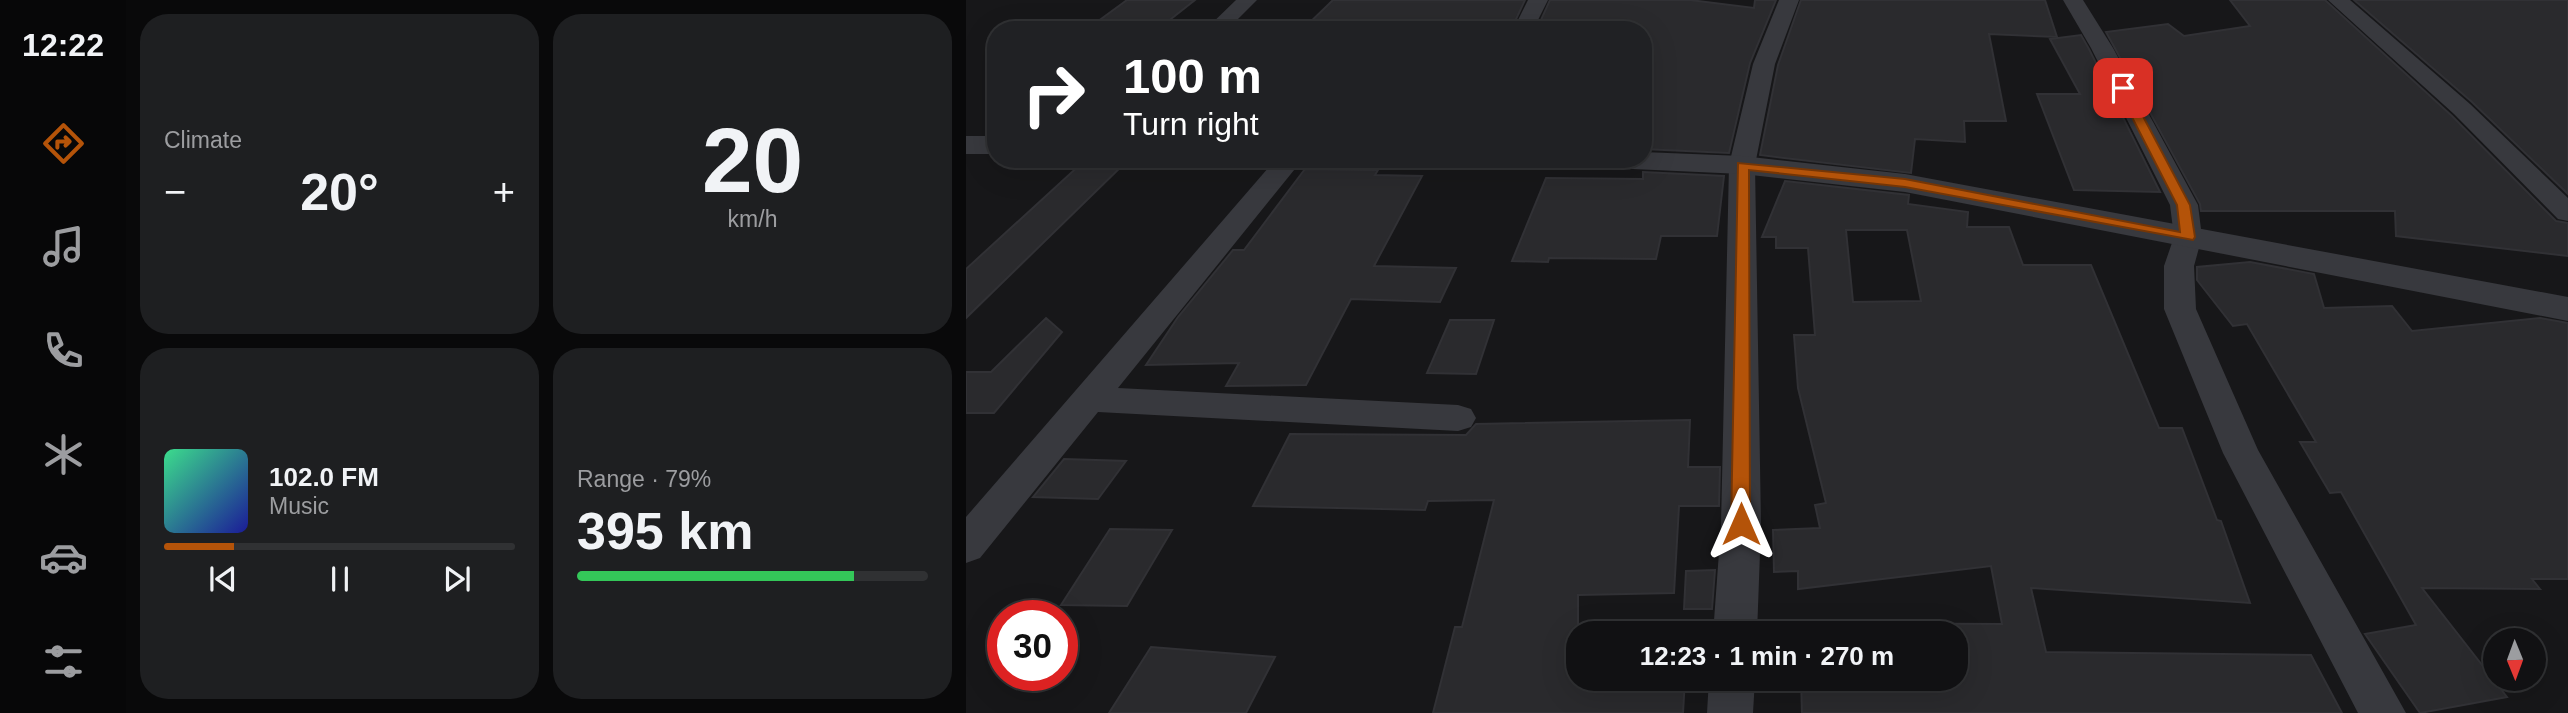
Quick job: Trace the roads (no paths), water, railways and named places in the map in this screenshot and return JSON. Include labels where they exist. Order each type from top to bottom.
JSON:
[{"type":"street","points":[[1225,21],[1247,0]]},
{"type":"street","points":[[1528,21],[1538,0]]},
{"type":"street","points":[[1736,621],[1741,524],[1742,165],[1764,64],[1788,0]]},
{"type":"street","points":[[2073,0],[2102,48],[2184,205],[2188,237],[2179,266],[2180,309],[2241,453],[2383,713]]},
{"type":"street","points":[[2338,0],[2462,109],[2568,214]]},
{"type":"street","points":[[966,145],[987,145]]},
{"type":"street","points":[[1652,161],[1742,165],[1905,183],[2568,309]]},
{"type":"street","points":[[966,546],[1282,168]]},
{"type":"street","points":[[1089,399],[1458,418]]},
{"type":"street","points":[[1730,713],[1731,691]]}]
